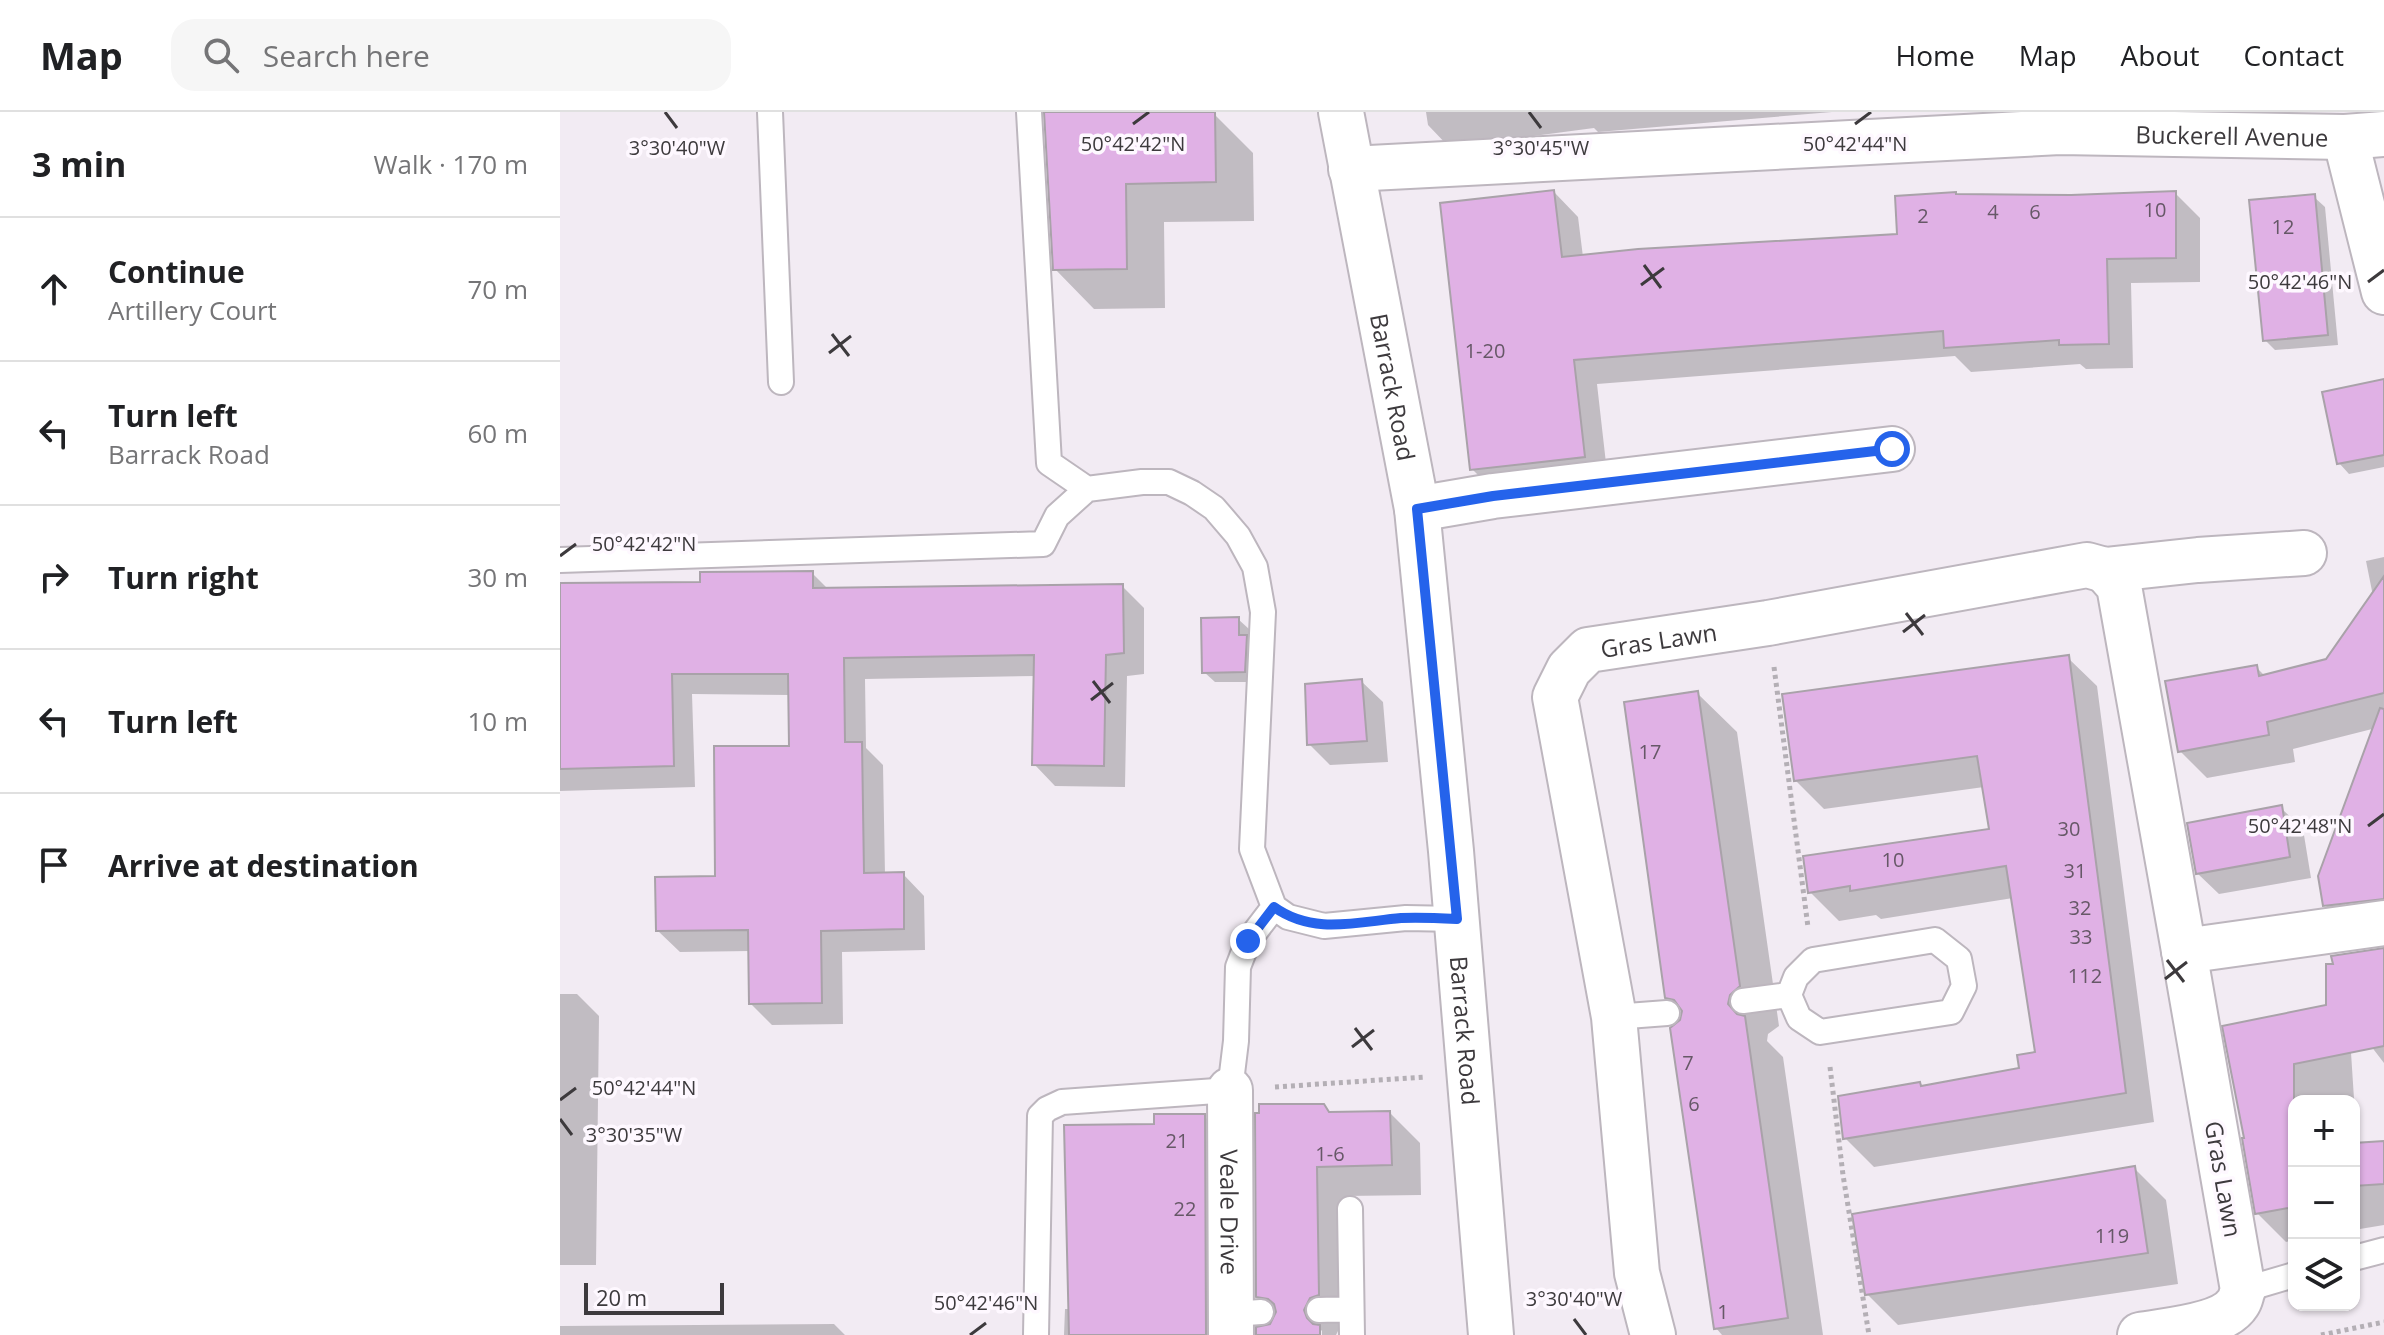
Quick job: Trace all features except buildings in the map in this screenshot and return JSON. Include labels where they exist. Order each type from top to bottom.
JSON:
[{"type":"street","name":"Barrack Road","points":[[1341,112],[1417,509],[1457,919],[1491,1335]]},
{"type":"street","name":"Buckerell Avenue","points":[[1351,169],[2060,132],[2365,136],[2384,292]]},
{"type":"street","points":[[1417,509],[1493,496],[1892,449]]},
{"type":"street","name":"Gras Lawn","points":[[1653,1335],[1637,1273],[1614,1017],[1555,697],[1569,669],[1588,650],[1768,623],[2087,565],[2105,570],[2304,553]]},
{"type":"street","name":"Gras Lawn","points":[[2105,570],[2119,586],[2243,1290]]},
{"type":"street","points":[[2184,951],[2384,923]]},
{"type":"street","name":"Veale Drive","points":[[1230,1090],[1241,1320]]},
{"type":"street","points":[[2140,1335],[2205,1324],[2238,1304],[2243,1290]]},
{"type":"lane","points":[[770,112],[781,382]]},
{"type":"lane","points":[[1029,112],[1049,463],[1087,489]]},
{"type":"lane","points":[[560,560],[1043,544],[1057,516],[1087,489],[1169,482],[1214,508],[1238,536],[1255,567],[1263,612],[1252,849],[1274,907],[1288,917],[1324,926],[1406,918],[1457,919]]},
{"type":"lane","points":[[1036,1335],[1040,1116],[1062,1102],[1230,1090],[1236,1041],[1238,967],[1248,941],[1274,907]]},
{"type":"lane","points":[[1935,940],[1959,959],[1964,986],[1951,1012],[1820,1032],[1799,1018],[1789,995],[1796,977],[1813,960],[1935,940]]},
{"type":"lane","points":[[1743,1001],[1789,995]]},
{"type":"lane","points":[[1614,1017],[1667,1013]]},
{"type":"lane","points":[[1350,1209],[1352,1335]]},
{"type":"lane","points":[[2360,1256],[2384,1250]]},
{"type":"lane","points":[[2243,1290],[2288,1277]]},
{"type":"lane","points":[[1319,1310],[1351,1309]]},
{"type":"path","points":[[1768,623],[1813,960]]},
{"type":"path","points":[[1820,1032],[1828,1050],[1843,1175],[1869,1335]]},
{"type":"path","points":[[1230,1090],[1471,1077]]},
{"type":"path","points":[[2321,1335],[2384,1322]]},
{"type":"route","points":[[1248,941],[1274,907],[1288,917],[1324,926],[1406,918],[1457,919],[1417,509],[1493,496],[1892,449]]}]
